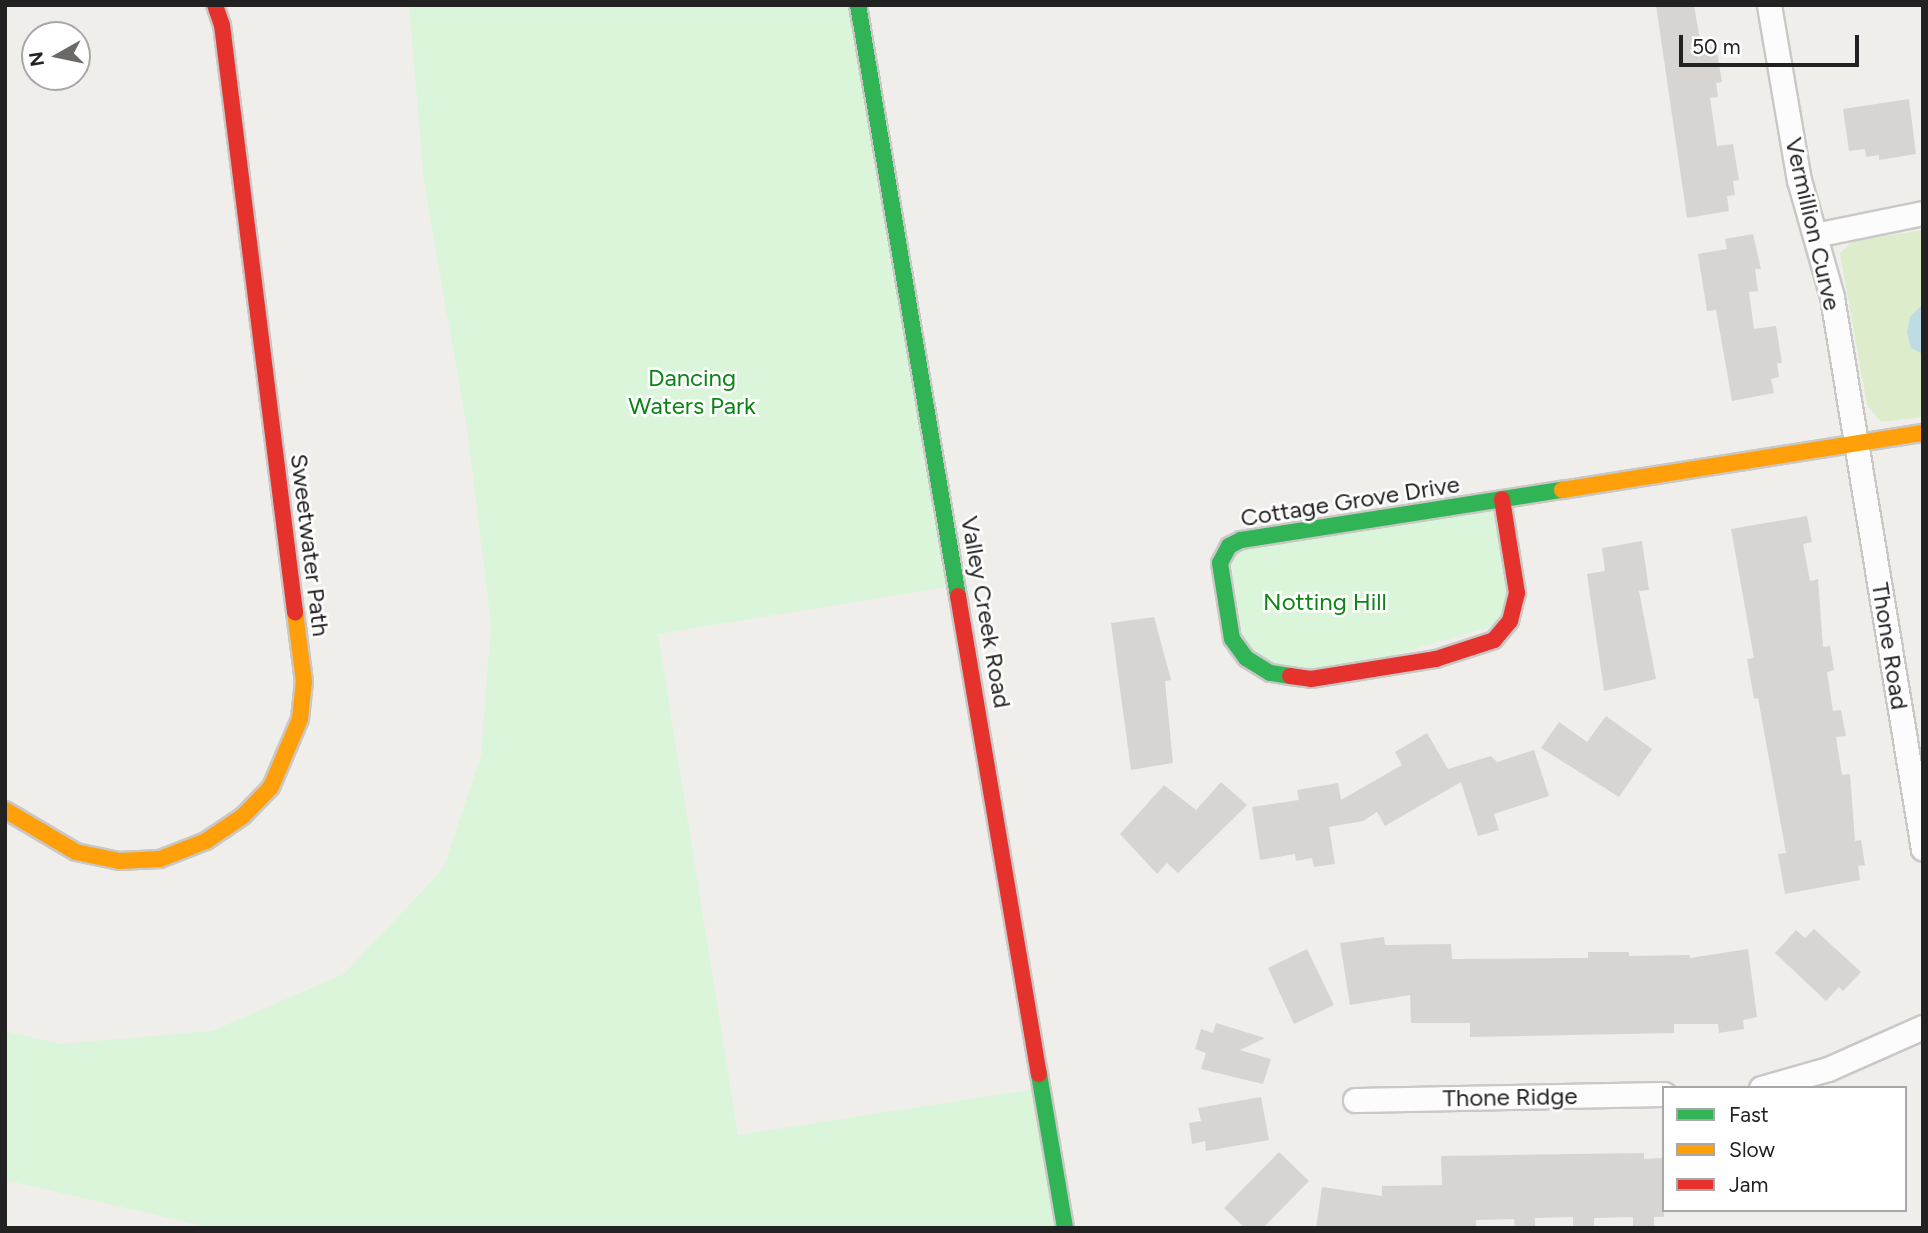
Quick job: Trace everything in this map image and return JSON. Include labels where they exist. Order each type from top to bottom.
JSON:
[{"type":"street","name":"Sweetwater Path","points":[[5,810],[76,852],[119,861],[160,859],[206,841],[243,816],[271,787],[300,719],[302,668],[222,25],[215,5]]},
{"type":"street","name":"Valley Creek Road","points":[[858,5],[1065,1228]]},
{"type":"street","name":"Vermillion Curve","points":[[1769,5],[1799,180],[1832,297],[1858,443]]},
{"type":"street","points":[[1815,235],[1923,213]]},
{"type":"street","name":"Cottage Grove Drive","points":[[1502,499],[1517,593],[1510,621],[1494,640],[1449,656],[1311,679],[1270,673],[1246,658],[1232,639],[1220,571],[1222,557],[1235,542],[1502,499],[1923,433]]},
{"type":"street","name":"Thone Road","points":[[1858,443],[1923,849]]},
{"type":"street","points":[[1768,1086],[1828,1069],[1923,1027]]},
{"type":"street","name":"Thone Ridge","points":[[1355,1100],[1662,1094]]},
{"type":"green space","name":"Dancing Waters Park","points":[[409,5],[858,5],[959,585],[658,634],[738,1135],[1043,1088],[1065,1228],[212,1228],[5,1180],[5,1031],[60,1044],[212,1031],[344,974],[443,869],[481,755],[491,623],[467,429],[424,182]]},
{"type":"green space","points":[[1923,230],[1923,417],[1881,422],[1867,405],[1840,253],[1853,241]]},
{"type":"green space","name":"Notting Hill","points":[[1502,499],[1510,621],[1311,679],[1246,658],[1229,546]]},
{"type":"water","points":[[1923,304],[1923,354],[1911,348],[1907,333],[1910,317]]},
{"type":"building","points":[[1656,5],[1694,5],[1701,47],[1716,46],[1722,82],[1716,83],[1718,97],[1710,98],[1717,146],[1733,144],[1739,180],[1733,181],[1735,195],[1727,196],[1729,211],[1687,218]]},
{"type":"building","points":[[1909,99],[1916,154],[1879,160],[1879,155],[1866,157],[1865,149],[1849,151],[1843,109]]},
{"type":"building","points":[[1753,234],[1761,269],[1755,269],[1758,291],[1749,292],[1754,329],[1776,326],[1782,363],[1777,363],[1779,377],[1771,379],[1774,393],[1732,401],[1716,310],[1707,311],[1698,254],[1727,249],[1725,239]]},
{"type":"building","points":[[1807,516],[1812,542],[1803,544],[1810,581],[1818,579],[1823,647],[1830,646],[1834,670],[1827,672],[1833,711],[1841,710],[1846,736],[1836,737],[1842,775],[1850,774],[1855,841],[1861,840],[1865,865],[1858,866],[1860,880],[1785,894],[1778,854],[1786,853],[1758,698],[1754,699],[1747,659],[1754,658],[1731,529]]},
{"type":"building","points":[[1642,541],[1649,590],[1639,591],[1656,679],[1604,691],[1587,574],[1605,571],[1602,548]]},
{"type":"building","points":[[1154,617],[1171,680],[1165,681],[1173,763],[1131,770],[1111,623]]},
{"type":"building","points":[[1606,716],[1652,749],[1619,797],[1541,748],[1559,722],[1587,742]]},
{"type":"building","points":[[1427,733],[1448,769],[1491,756],[1497,762],[1534,750],[1549,796],[1494,814],[1499,830],[1478,836],[1461,782],[1385,826],[1377,812],[1363,821],[1329,827],[1335,864],[1314,867],[1312,858],[1296,861],[1295,854],[1260,860],[1252,807],[1299,800],[1297,790],[1338,783],[1341,800],[1402,765],[1395,752]]},
{"type":"building","points":[[1221,782],[1247,805],[1178,873],[1167,863],[1157,874],[1120,834],[1164,785],[1196,810]]},
{"type":"building","points":[[1814,929],[1861,972],[1843,991],[1839,987],[1826,1001],[1775,953],[1796,930],[1805,938]]},
{"type":"building","points":[[1384,937],[1385,945],[1451,944],[1452,959],[1588,958],[1588,952],[1629,952],[1629,956],[1690,955],[1690,958],[1748,949],[1757,1017],[1743,1020],[1744,1029],[1719,1033],[1718,1024],[1674,1024],[1674,1033],[1470,1037],[1470,1023],[1411,1023],[1410,995],[1350,1005],[1340,943]]},
{"type":"building","points":[[1307,949],[1334,1005],[1294,1024],[1268,968]]},
{"type":"building","points":[[1216,1023],[1265,1038],[1240,1050],[1271,1059],[1263,1084],[1201,1069],[1206,1053],[1195,1049],[1201,1029],[1213,1033]]},
{"type":"building","points":[[1261,1097],[1269,1140],[1206,1151],[1205,1141],[1192,1144],[1189,1123],[1201,1121],[1198,1108]]},
{"type":"building","points":[[1279,1152],[1309,1181],[1263,1228],[1245,1228],[1224,1208]]},
{"type":"building","points":[[1644,1153],[1644,1159],[1662,1158],[1664,1217],[1654,1217],[1654,1228],[1633,1228],[1633,1217],[1594,1218],[1594,1228],[1573,1228],[1573,1217],[1535,1218],[1535,1228],[1515,1228],[1514,1219],[1476,1220],[1476,1228],[1316,1228],[1322,1187],[1382,1196],[1382,1186],[1442,1185],[1441,1156]]},
{"type":"traffic: fast","points":[[858,5],[958,596]]},
{"type":"traffic: fast","points":[[1290,676],[1270,673],[1246,658],[1232,639],[1220,563],[1229,546],[1241,540],[1562,490]]},
{"type":"traffic: fast","points":[[1039,1074],[1065,1228]]},
{"type":"traffic: slow","points":[[1562,490],[1923,433]]},
{"type":"traffic: slow","points":[[5,810],[76,852],[119,861],[160,859],[206,841],[243,816],[271,787],[300,719],[304,682],[295,612]]},
{"type":"traffic: jam","points":[[215,5],[222,25],[295,612]]},
{"type":"traffic: jam","points":[[1290,676],[1311,679],[1436,659],[1494,640],[1510,621],[1517,593],[1502,499]]},
{"type":"traffic: jam","points":[[958,596],[1039,1074]]}]
